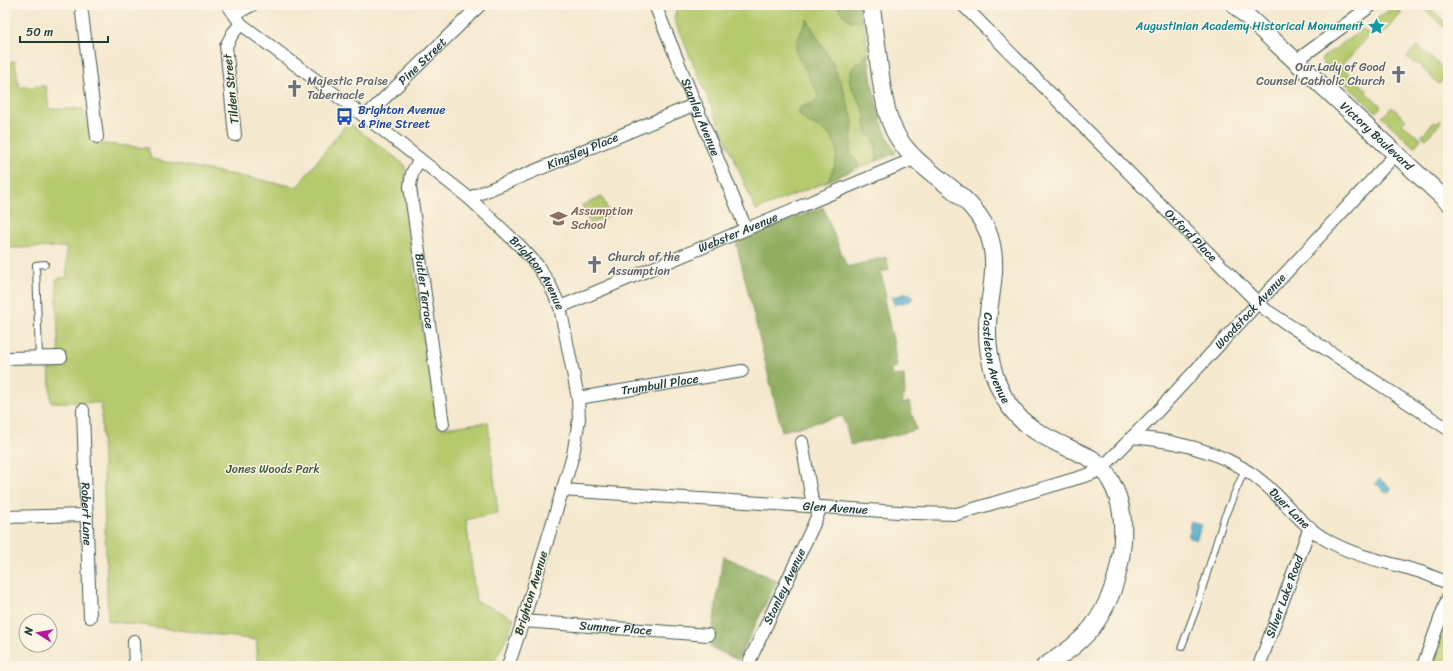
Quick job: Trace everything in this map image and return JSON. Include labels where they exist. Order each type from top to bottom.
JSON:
[{"type":"street","points":[[81,5],[97,137]]},
{"type":"street","points":[[235,14],[252,5]]},
{"type":"street","name":"Pine Street","points":[[365,117],[480,5]]},
{"type":"street","name":"Stanley Avenue","points":[[655,5],[746,229]]},
{"type":"street","name":"Castleton Avenue","points":[[872,5],[884,102],[895,133],[903,146],[970,206],[983,223],[989,236],[994,262],[988,319],[988,340],[997,380],[1010,407],[1018,417],[1033,430],[1092,459],[1102,468],[1117,494],[1123,520],[1122,541],[1114,582],[1103,610],[1091,628],[1074,646],[1045,666]]},
{"type":"street","name":"Oxford Place","points":[[963,5],[1266,310],[1448,429]]},
{"type":"street","name":"Victory Boulevard","points":[[1235,5],[1448,202]]},
{"type":"street","points":[[1296,61],[1372,5]]},
{"type":"street","name":"Brighton Avenue","points":[[235,14],[469,198],[521,247],[537,265],[560,307],[578,398],[580,419],[573,455],[508,666]]},
{"type":"street","name":"Tilden Street","points":[[235,14],[233,33],[226,46],[235,135]]},
{"type":"street","name":"Kingsley Place","points":[[469,198],[696,104]]},
{"type":"street","name":"Woodstock Avenue","points":[[1102,468],[1396,154]]},
{"type":"street","name":"Webster Avenue","points":[[560,307],[916,158]]},
{"type":"street","name":"Butler Terrace","points":[[419,160],[412,173],[410,187],[443,424]]},
{"type":"street","points":[[5,358],[61,357]]},
{"type":"street","name":"Trumbull Place","points":[[578,398],[742,371]]},
{"type":"street","name":"Robert Lane","points":[[83,410],[90,617]]},
{"type":"street","name":"Duer Lane","points":[[1132,437],[1155,440],[1204,451],[1224,458],[1245,469],[1266,484],[1324,539],[1351,553],[1416,570],[1448,583]]},
{"type":"street","points":[[802,442],[817,507]]},
{"type":"street","name":"Glen Avenue","points":[[562,490],[914,513],[957,514],[1091,474],[1102,468]]},
{"type":"street","name":"Stanley Avenue","points":[[747,666],[813,526],[817,507]]},
{"type":"street","points":[[5,518],[87,515]]},
{"type":"street","name":"Silver Lake Road","points":[[1259,666],[1310,527]]},
{"type":"street","points":[[1423,666],[1448,597]]},
{"type":"street","name":"Sumner Place","points":[[523,621],[708,635]]},
{"type":"street","points":[[134,641],[135,666]]},
{"type":"lane","points":[[39,358],[36,264],[45,264]]},
{"type":"lane","points":[[1182,646],[1207,576],[1224,518],[1245,469]]},
{"type":"green space","points":[[682,5],[837,5],[842,13],[851,20],[864,21],[868,54],[853,67],[849,81],[864,111],[866,128],[874,139],[877,161],[858,168],[850,153],[853,121],[842,86],[833,65],[807,20],[797,43],[797,52],[817,92],[818,97],[814,103],[801,107],[808,123],[827,132],[832,139],[836,146],[836,162],[828,181],[756,210],[674,19],[677,8]]},
{"type":"green space","points":[[837,5],[862,5],[864,21],[859,22],[848,19]]},
{"type":"green space","points":[[1396,5],[1401,14],[1381,35],[1375,30],[1379,27],[1378,23],[1374,21]]},
{"type":"green space","points":[[1420,5],[1427,5],[1448,25],[1448,31]]},
{"type":"green space","points":[[807,19],[833,65],[842,86],[853,121],[850,153],[857,161],[858,168],[828,181],[837,157],[835,144],[826,132],[804,120],[798,112],[801,107],[814,103],[818,97],[817,92],[796,52],[796,43]]},
{"type":"green space","points":[[1363,29],[1370,35],[1341,66],[1367,90],[1366,93],[1380,105],[1380,108],[1376,112],[1321,61],[1322,58]]},
{"type":"green space","points":[[1417,46],[1448,73],[1448,83],[1444,79],[1439,84],[1416,62],[1414,64],[1407,57]]},
{"type":"green space","points":[[868,54],[874,93],[880,117],[884,129],[896,153],[877,161],[874,139],[868,135],[864,111],[849,81],[853,67]]},
{"type":"green space","name":"Jones Woods Park","points":[[15,61],[19,87],[46,86],[49,109],[83,109],[94,143],[148,148],[151,159],[297,187],[348,122],[405,165],[406,198],[413,264],[438,426],[443,428],[488,422],[498,514],[466,520],[476,601],[514,618],[509,632],[492,666],[257,666],[257,640],[108,621],[101,403],[51,402],[49,365],[59,364],[56,279],[67,277],[66,247],[5,248],[5,62]]},
{"type":"green space","points":[[1392,107],[1406,120],[1402,124],[1421,139],[1414,147],[1382,117]]},
{"type":"green space","points":[[1439,120],[1441,122],[1426,139],[1422,136],[1434,121],[1436,123]]},
{"type":"green space","points":[[602,197],[610,215],[590,224],[582,205]]},
{"type":"green space","points":[[823,207],[847,267],[886,257],[889,270],[881,272],[886,298],[884,299],[897,367],[892,368],[893,376],[904,375],[905,392],[902,404],[909,402],[916,430],[851,445],[843,416],[782,431],[736,242]]},
{"type":"green space","points":[[723,556],[777,581],[738,660],[710,647]]},
{"type":"green space","points":[[1448,618],[1448,666],[1431,666]]},
{"type":"water","points":[[909,293],[913,298],[911,301],[894,305],[892,297]]},
{"type":"water","points":[[1379,479],[1389,486],[1391,489],[1389,493],[1384,492],[1375,483]]},
{"type":"water","points":[[1191,521],[1202,525],[1196,540],[1188,537]]},
{"type":"place","name":"Augustinian Academy Historical Monument","points":[[1376,26]]},
{"type":"place","name":"Our Lady of Good Counsel Catholic Church","points":[[1398,74]]},
{"type":"place","name":"Majestic Praise Tabernacle","points":[[294,88]]},
{"type":"place","name":"Brighton Avenue & Pine Street","points":[[345,117]]},
{"type":"place","name":"Assumption School","points":[[558,218]]},
{"type":"place","name":"Church of the Assumption","points":[[595,264]]}]
